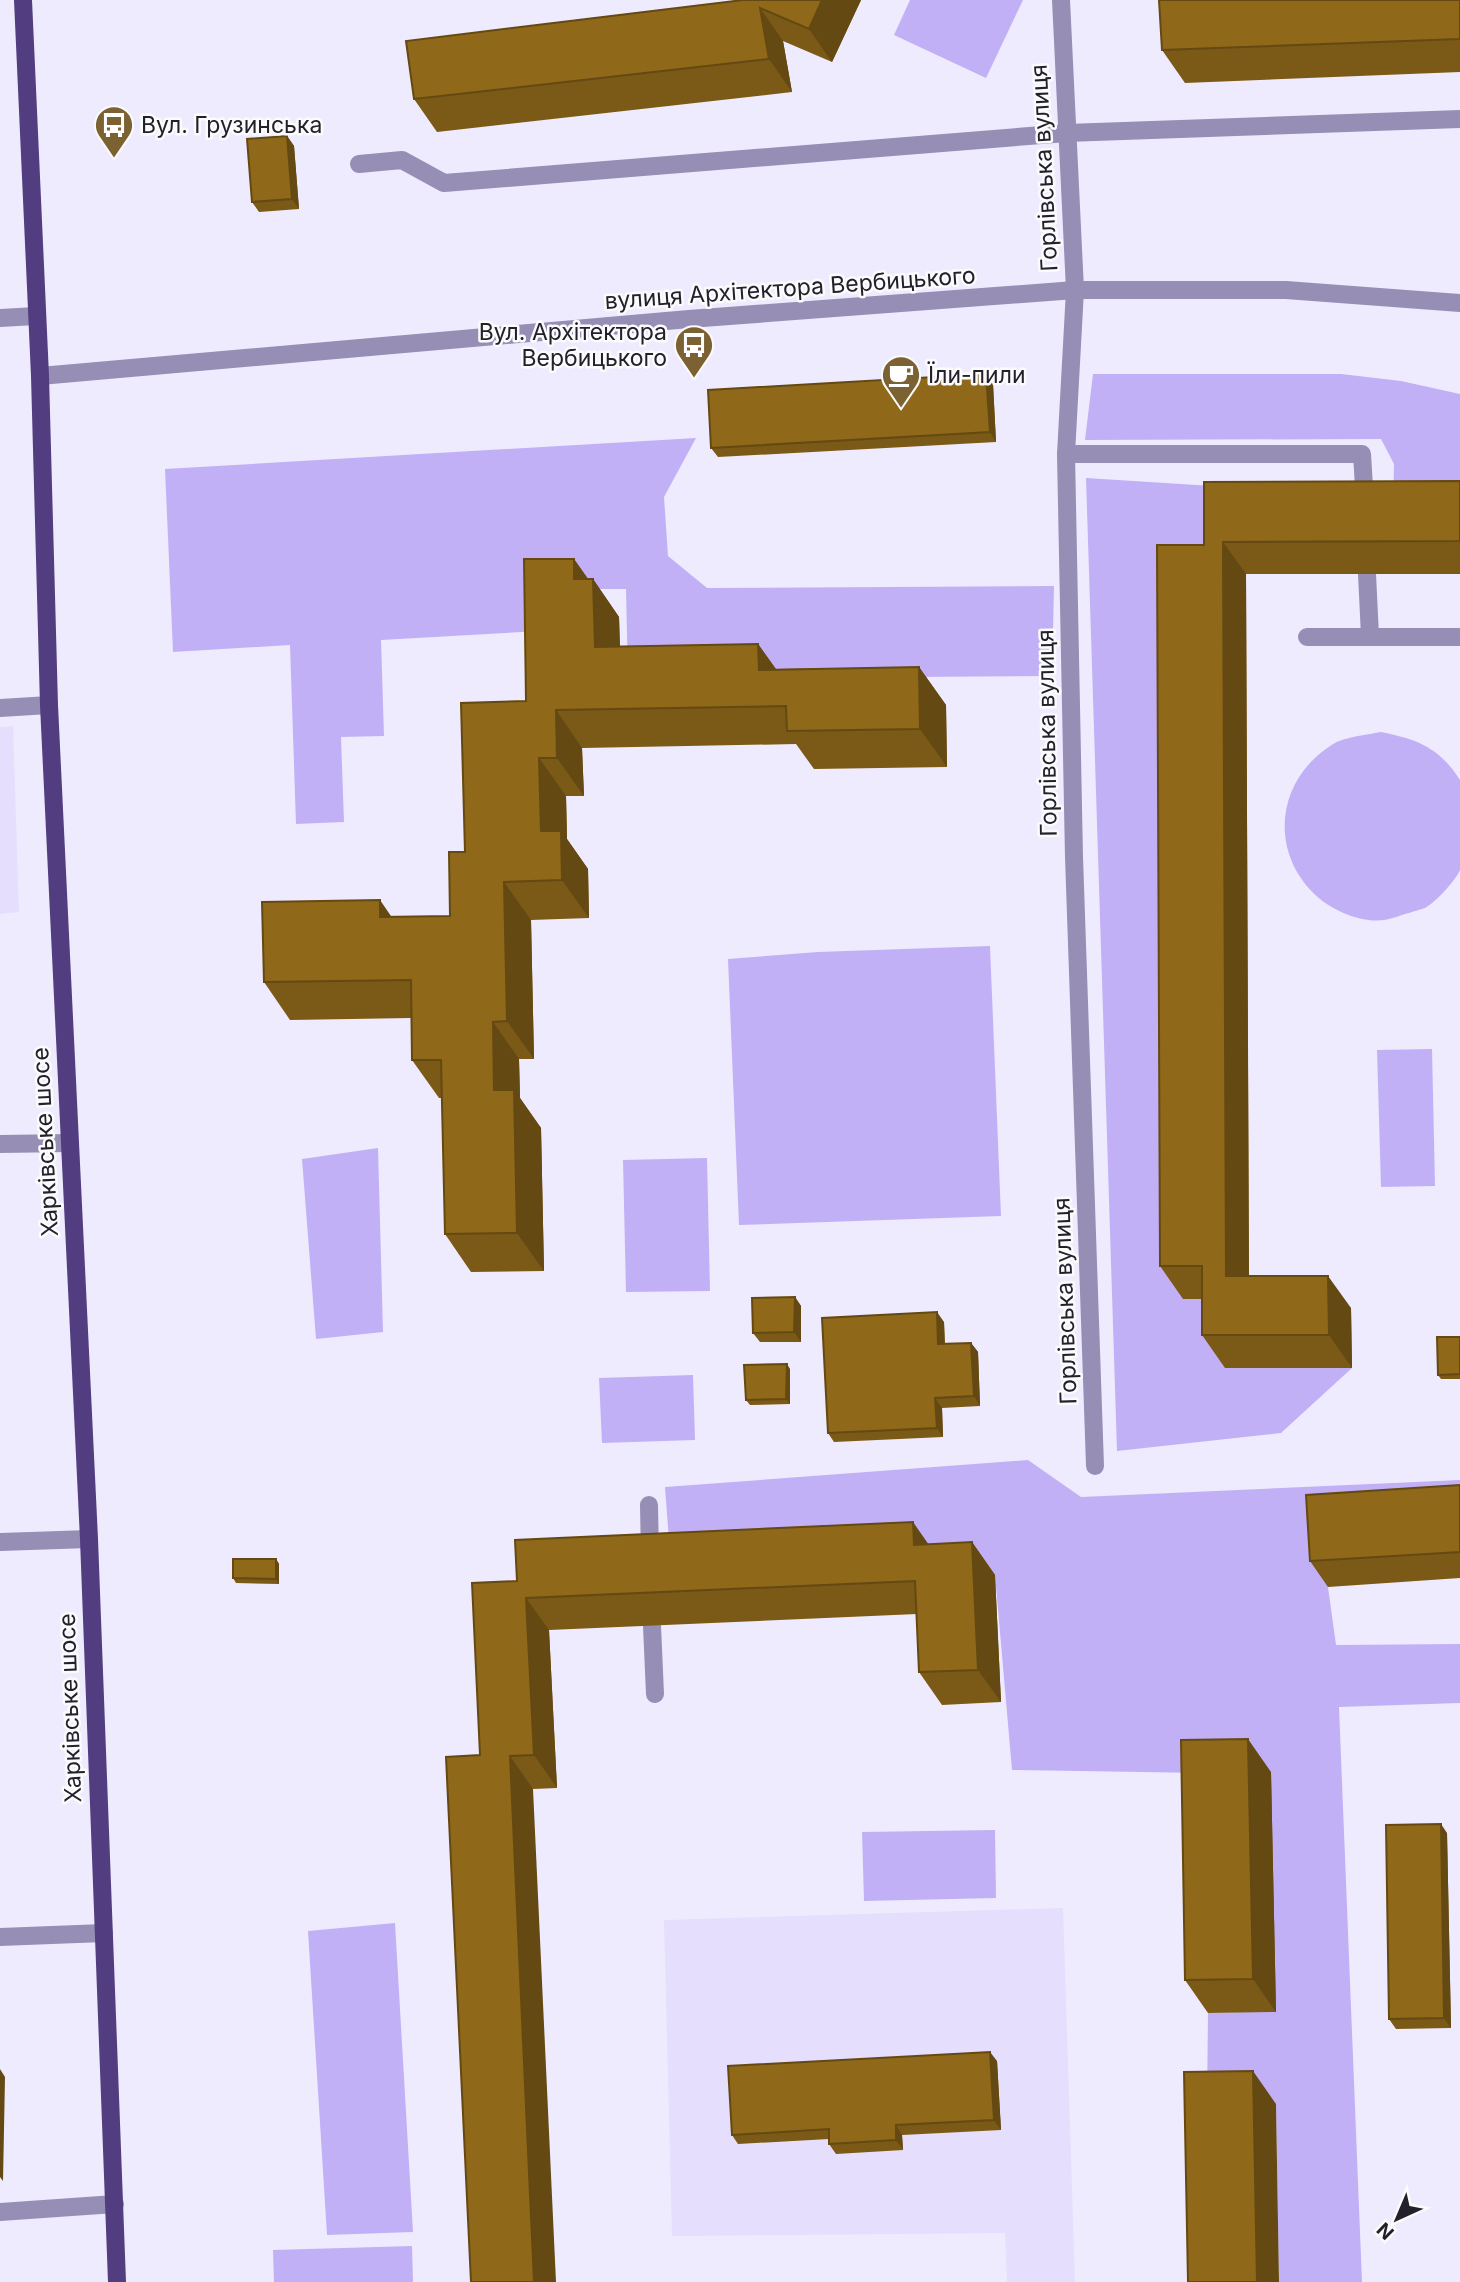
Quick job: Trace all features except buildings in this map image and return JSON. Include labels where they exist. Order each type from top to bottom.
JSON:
[{"type":"main road","name":"Харківське шосе","points":[[23,0],[40,376],[49,705],[89,1539],[117,2282]]},
{"type":"street","name":"Горлівська вулиця","points":[[1061,0],[1075,290],[1066,454],[1074,870],[1095,1466]]},
{"type":"street","points":[[359,164],[402,160],[444,183],[1068,133],[1460,119]]},
{"type":"street","name":"вулиця Архітектора Вербицького","points":[[40,376],[689,319],[1075,290],[1286,290],[1460,303]]},
{"type":"street","points":[[0,317],[36,316]]},
{"type":"street","points":[[1066,454],[1362,454],[1366,514]]},
{"type":"street","points":[[1367,574],[1370,636]]},
{"type":"street","points":[[1307,637],[1460,637]]},
{"type":"street","points":[[0,708],[49,705]]},
{"type":"street","points":[[0,1144],[69,1143]]},
{"type":"street","points":[[649,1505],[650,1568]]},
{"type":"street","points":[[0,1542],[89,1539]]},
{"type":"street","points":[[652,1626],[655,1694]]},
{"type":"street","points":[[0,1937],[104,1933]]},
{"type":"street","points":[[0,2211],[115,2204]]},
{"type":"shaded area","points":[[910,0],[1023,0],[986,78],[894,35]]},
{"type":"shaded area","points":[[1093,374],[1341,374],[1401,381],[1460,394],[1460,514],[1393,514],[1394,464],[1381,439],[1085,440]]},
{"type":"shaded area","points":[[696,438],[664,497],[668,556],[707,588],[1054,586],[1052,676],[628,679],[626,589],[538,589],[541,631],[381,640],[384,736],[341,737],[344,822],[296,824],[290,645],[173,652],[165,469]]},
{"type":"shaded area","points":[[1086,478],[1308,492],[1227,578],[1180,578],[1183,1298],[1225,1299],[1226,1368],[1352,1368],[1281,1433],[1117,1451]]},
{"type":"shaded area","points":[[13,726],[19,912],[0,914],[0,727]]},
{"type":"shaded area","points":[[1381,732],[1417,742],[1436,753],[1460,780],[1460,870],[1445,891],[1425,908],[1390,919],[1376,920],[1350,916],[1334,908],[1320,899],[1303,882],[1292,862],[1286,841],[1285,820],[1289,799],[1298,779],[1311,761],[1341,740]]},
{"type":"shaded area","points":[[990,946],[1001,1216],[739,1225],[728,959],[818,952]]},
{"type":"shaded area","points":[[1432,1049],[1435,1186],[1381,1187],[1377,1050]]},
{"type":"shaded area","points":[[378,1148],[383,1332],[316,1339],[302,1159]]},
{"type":"shaded area","points":[[707,1158],[710,1291],[626,1292],[623,1160]]},
{"type":"shaded area","points":[[693,1375],[695,1440],[602,1443],[599,1378]]},
{"type":"shaded area","points":[[1028,1460],[1081,1497],[1460,1480],[1460,1511],[1328,1587],[1336,1645],[1460,1644],[1460,1703],[1339,1707],[1362,2282],[1279,2282],[1276,2104],[1207,2105],[1208,2013],[1275,2011],[1203,1773],[1012,1770],[995,1575],[671,1567],[665,1487]]},
{"type":"shaded area","points":[[995,1830],[996,1898],[864,1901],[862,1832]]},
{"type":"shaded area","points":[[1063,1908],[1075,2282],[1007,2282],[1005,2233],[672,2236],[664,1920]]},
{"type":"shaded area","points":[[395,1923],[413,2232],[327,2235],[308,1931]]},
{"type":"shaded area","points":[[412,2246],[413,2282],[274,2282],[273,2250]]},
{"type":"place","name":"Вул. Грузинська","points":[[114,159]]},
{"type":"place","name":"Вул. Архітектора Вербицького","points":[[694,379]]},
{"type":"place","name":"Їли-пили","points":[[901,409]]}]
